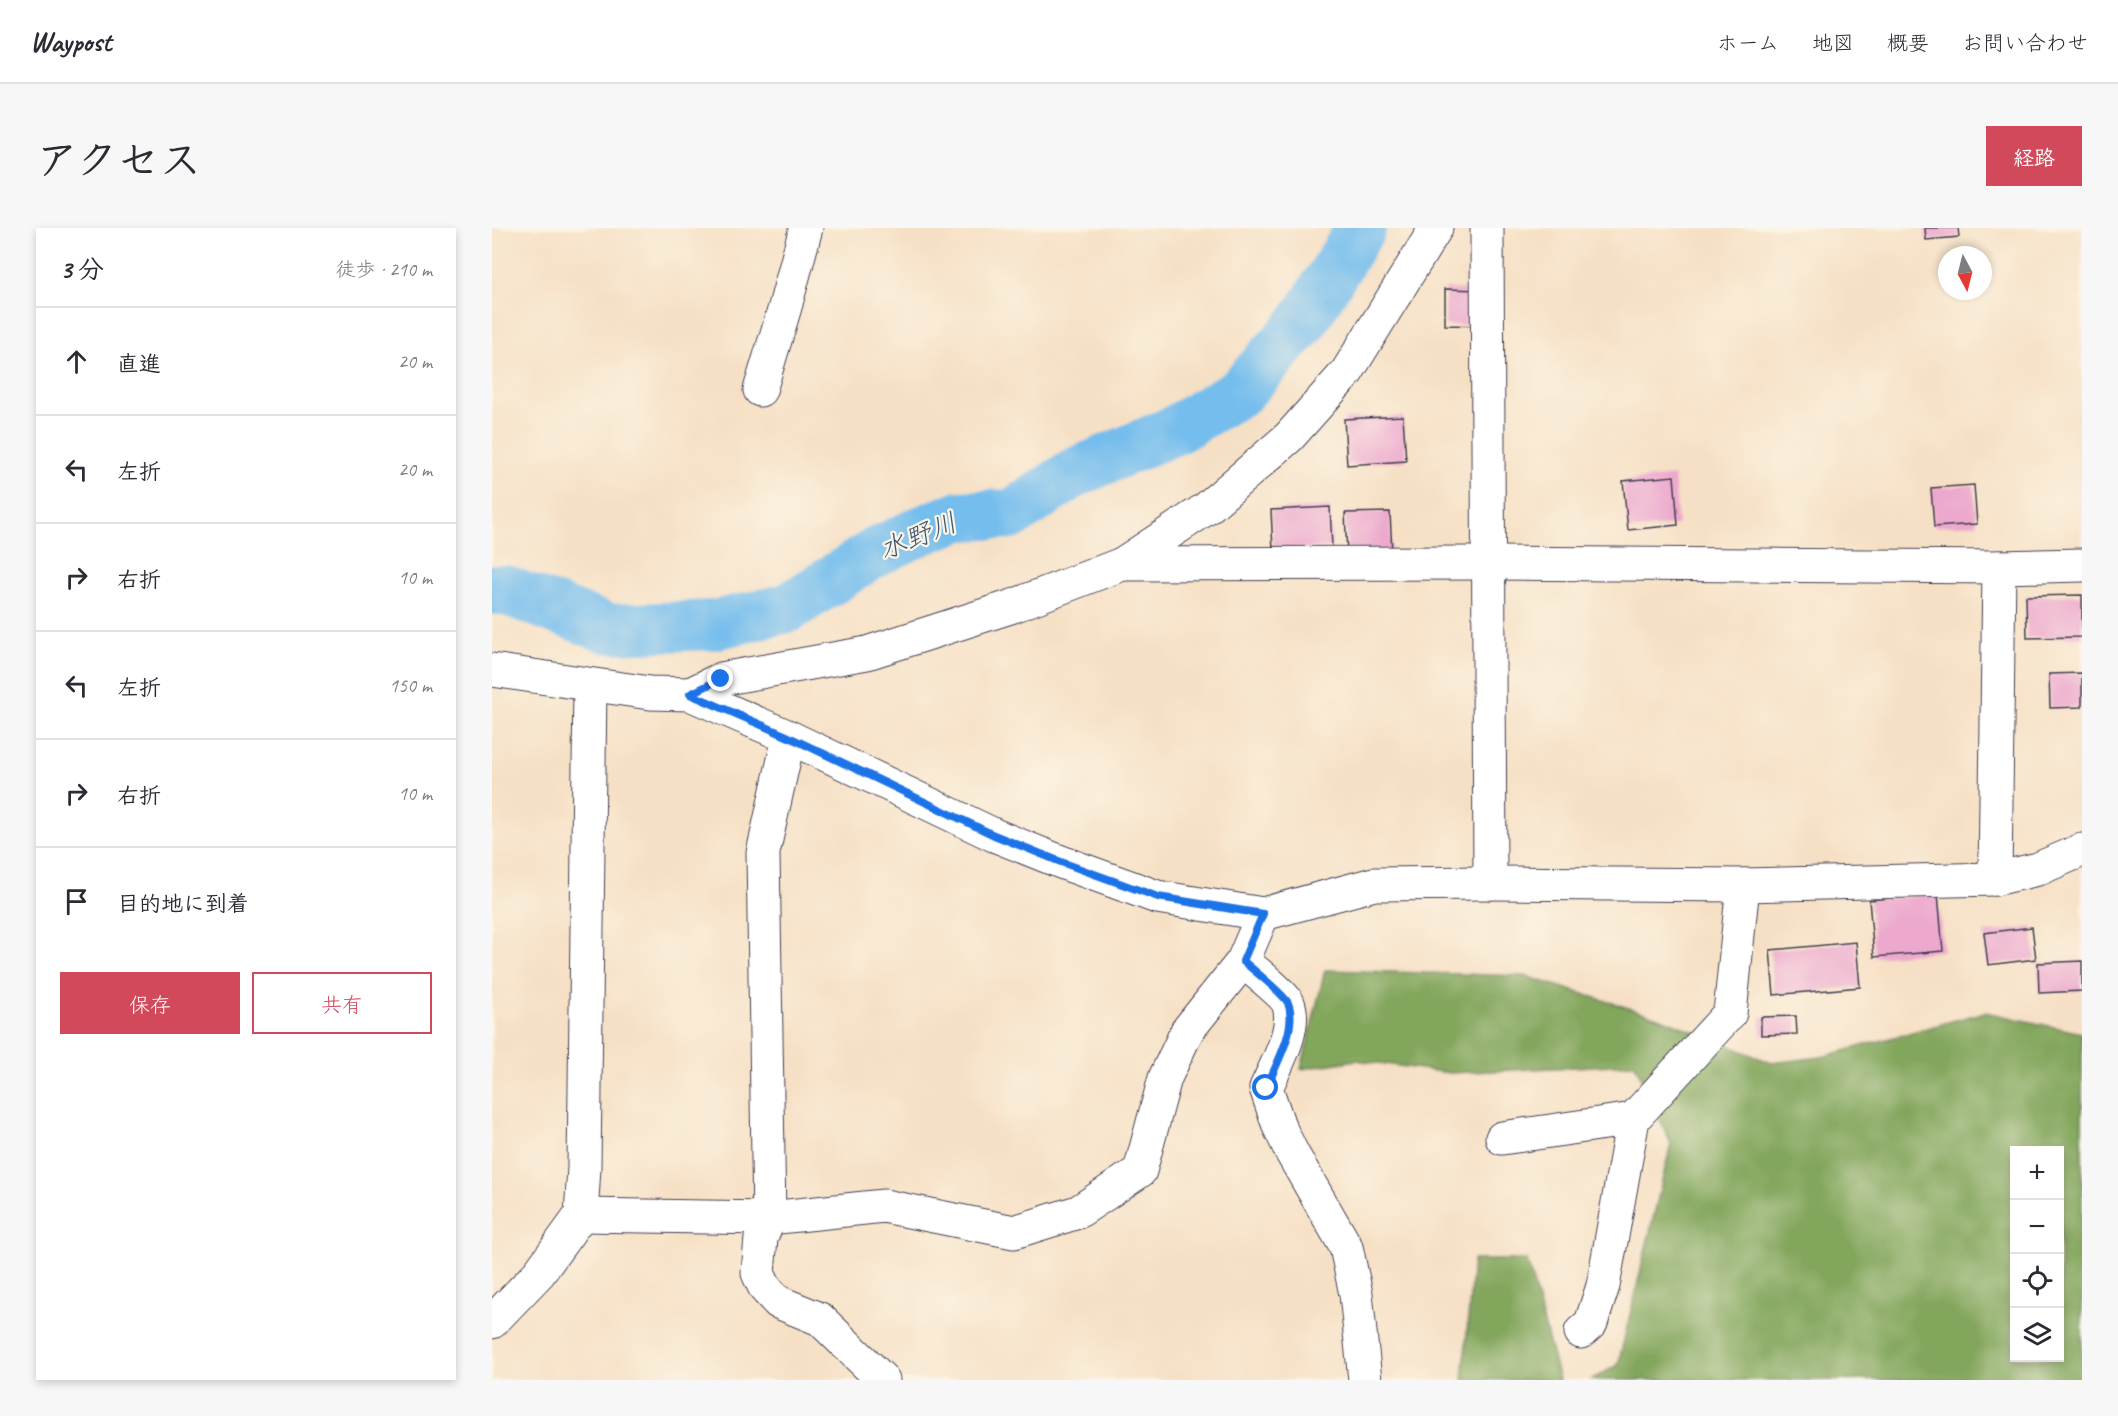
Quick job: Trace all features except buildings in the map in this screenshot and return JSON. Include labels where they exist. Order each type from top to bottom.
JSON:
[{"type":"street","points":[[760,390],[806,228]]},
{"type":"street","points":[[690,694],[721,679],[867,653],[1013,606],[1122,564],[1208,508],[1289,437],[1347,372],[1436,228]]},
{"type":"street","points":[[1487,228],[1490,883]]},
{"type":"street","points":[[1122,564],[1488,563],[1999,567],[2082,565]]},
{"type":"street","points":[[1995,879],[1999,567]]},
{"type":"street","points":[[492,670],[590,686],[650,693],[690,694],[789,737],[994,835],[1061,862],[1158,897],[1263,914],[1374,884],[1743,885],[1995,879],[2038,869],[2082,850]]},
{"type":"street","points":[[492,1322],[539,1273],[581,1215],[584,1168],[590,686]]},
{"type":"street","points":[[789,737],[763,853],[769,1218],[761,1238],[758,1273],[765,1288],[778,1302],[820,1319],[883,1380]]},
{"type":"street","points":[[1581,1332],[1591,1323],[1603,1286],[1633,1119],[1730,1013],[1743,885]]},
{"type":"street","points":[[581,1215],[769,1218],[884,1206],[1014,1232],[1078,1212],[1140,1171],[1165,1078],[1187,1031],[1243,961],[1263,914]]},
{"type":"street","points":[[1243,961],[1287,1001],[1292,1020],[1285,1044],[1266,1088],[1279,1126],[1292,1153],[1346,1247],[1356,1294],[1365,1380]]},
{"type":"street","points":[[1502,1138],[1633,1119]]},
{"type":"green space","points":[[1325,970],[1525,976],[1661,1018],[1771,1063],[1822,1057],[1985,1012],[2082,1033],[2082,1380],[1591,1380],[1618,1365],[1671,1144],[1635,1064],[1450,1073],[1356,1060],[1301,1069]]},
{"type":"green space","points":[[1473,1260],[1527,1260],[1559,1380],[1463,1380]]},
{"type":"waterway","name":"水野川","points":[[492,590],[505,590],[609,629],[714,625],[788,608],[876,552],[958,516],[1012,514],[1076,472],[1175,430],[1241,391],[1303,322],[1361,228]]},
{"type":"route","points":[[721,679],[690,694],[789,737],[994,835],[1158,897],[1263,914],[1243,961],[1287,1001],[1292,1020],[1285,1044],[1266,1088]]}]
